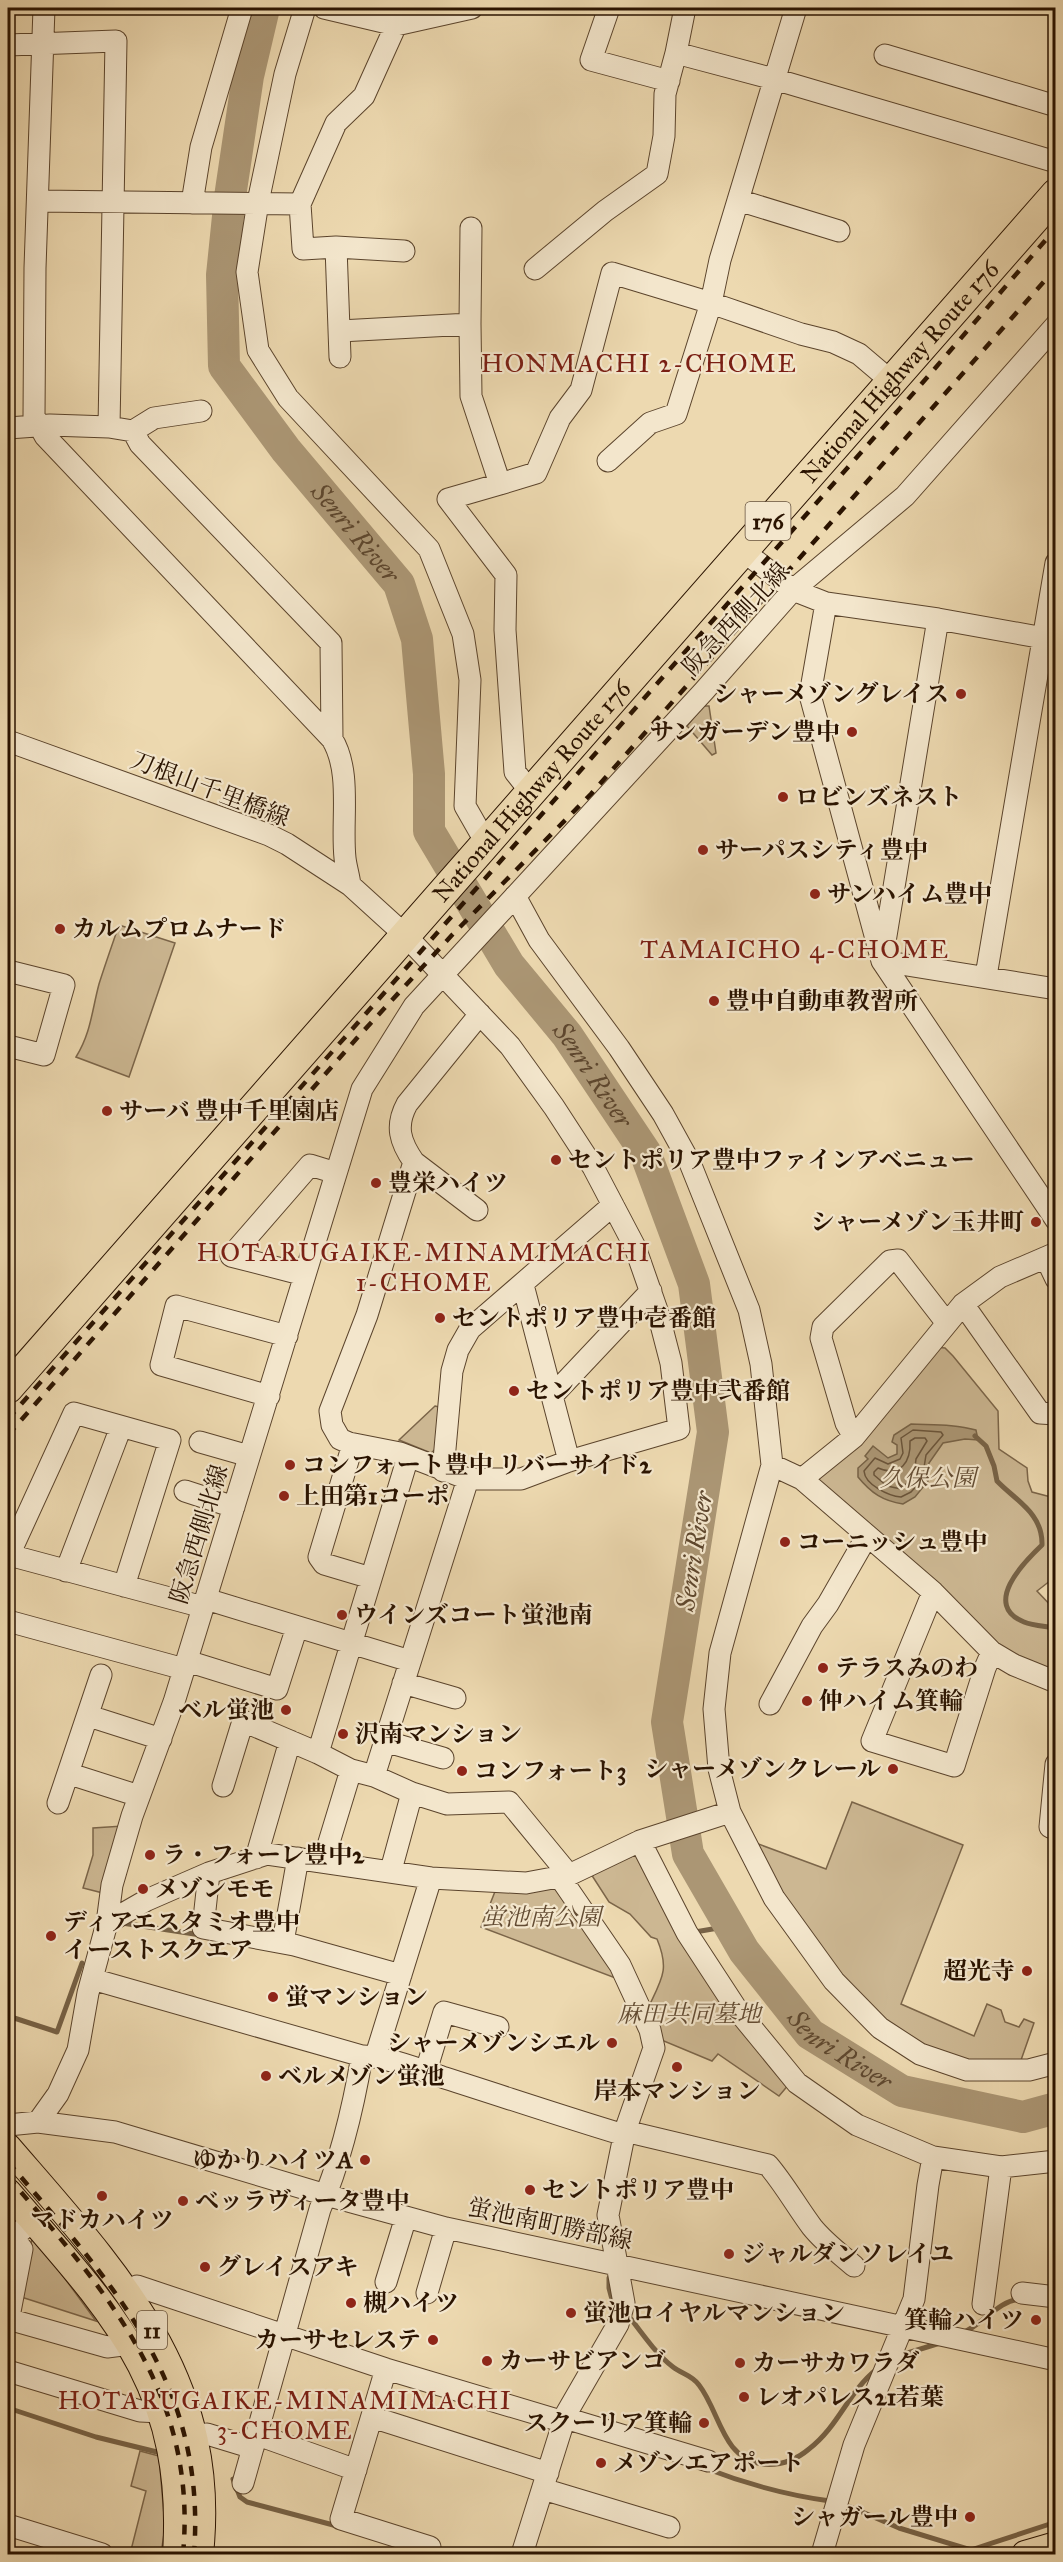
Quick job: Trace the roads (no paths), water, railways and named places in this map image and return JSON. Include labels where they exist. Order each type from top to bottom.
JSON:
[{"type":"highway","name":"National Highway Route 176","points":[[8,1388],[483,844],[1056,194]]},
{"type":"main road","name":"11","points":[[8,2147],[87,2239],[127,2291],[170,2363],[194,2436],[202,2490],[203,2529],[200,2554]]},
{"type":"main road","name":"11","points":[[8,2192],[104,2304],[152,2384],[161,2412],[175,2477],[178,2519],[176,2554]]},
{"type":"main road","points":[[1025,2554],[1056,2545]]},
{"type":"street","points":[[44,8],[34,416],[45,436],[332,739],[338,749],[342,775],[345,857],[351,885]]},
{"type":"street","points":[[192,204],[201,147],[242,8]]},
{"type":"street","points":[[305,8],[285,74],[258,202],[247,272],[258,350],[288,398],[429,549],[463,634],[470,680],[465,806],[483,844]]},
{"type":"street","points":[[324,8],[397,16],[472,8]]},
{"type":"street","points":[[609,8],[591,60],[669,81]]},
{"type":"street","points":[[535,269],[604,211],[657,174],[663,136],[665,94],[686,8]]},
{"type":"street","points":[[608,461],[650,423],[676,414],[711,303],[720,260],[796,8]]},
{"type":"street","points":[[397,16],[364,96],[336,123],[300,204],[303,249],[336,247],[404,251]]},
{"type":"street","points":[[8,45],[116,41],[109,427]]},
{"type":"street","points":[[676,53],[774,79],[1056,162]]},
{"type":"street","points":[[885,55],[1056,106]]},
{"type":"street","points":[[738,200],[839,231]]},
{"type":"street","points":[[38,201],[300,204]]},
{"type":"street","points":[[471,228],[471,396],[500,484]]},
{"type":"street","points":[[336,247],[340,357]]},
{"type":"street","points":[[530,791],[515,772],[505,630],[506,575],[447,499],[536,472],[560,418],[581,390],[612,273],[711,303],[850,350],[859,354],[892,382]]},
{"type":"street","points":[[340,332],[470,324]]},
{"type":"street","name":"阪急西側北線","points":[[38,2122],[58,2094],[80,2043],[92,1979],[107,1923],[112,1885],[139,1796],[186,1665],[362,1089],[414,1006],[704,691],[793,590],[904,496],[1056,325]]},
{"type":"street","points":[[8,428],[109,427],[133,431],[154,418],[201,411]]},
{"type":"street","points":[[133,431],[140,444],[331,643],[332,739]]},
{"type":"street","points":[[742,550],[793,590],[826,603],[938,619],[1049,639]]},
{"type":"street","points":[[986,976],[1049,639],[1056,563]]},
{"type":"street","points":[[826,603],[810,695],[882,961],[1056,1220]]},
{"type":"street","points":[[882,961],[938,619]]},
{"type":"street","name":"刀根山千里橋線","points":[[8,741],[269,836],[351,885],[405,936],[510,1046],[593,1167],[613,1205],[634,1247],[651,1291],[672,1363],[679,1429],[569,1461]]},
{"type":"street","points":[[512,899],[539,940],[619,1048],[690,1163],[749,1310],[761,1364],[772,1465],[720,1653],[714,1709],[719,1769],[730,1812],[774,1898],[834,1981],[880,2028],[921,2054],[967,2070],[1029,2070],[1056,2063]]},
{"type":"street","points":[[882,961],[1056,988]]},
{"type":"street","points":[[8,970],[64,985],[44,1055],[8,1046]]},
{"type":"street","points":[[477,1210],[414,1162],[404,1148],[399,1119],[407,1104],[480,1014]]},
{"type":"street","points":[[414,1162],[367,1315],[330,1411],[332,1425],[340,1439],[353,1444],[400,1453],[468,1479],[521,1479],[569,1461],[523,1285]]},
{"type":"street","points":[[305,1275],[231,1256],[310,1165],[336,1173]]},
{"type":"street","points":[[443,1471],[452,1371],[458,1350],[470,1329],[613,1205]]},
{"type":"street","points":[[802,1479],[854,1437],[963,1304],[1000,1277],[1051,1256],[1056,1280]]},
{"type":"street","points":[[854,1437],[846,1423],[821,1338],[823,1327],[890,1261],[898,1260],[946,1322]]},
{"type":"street","points":[[552,1396],[651,1291]]},
{"type":"street","points":[[963,1304],[1040,1413],[1056,1414]]},
{"type":"street","points":[[269,1396],[161,1365],[176,1306],[286,1336]]},
{"type":"street","points":[[124,1586],[170,1440],[74,1413],[9,1555],[124,1586],[205,1603],[297,1627],[410,1661]]},
{"type":"street","points":[[66,1571],[121,1426]]},
{"type":"street","points":[[200,1442],[249,1456]]},
{"type":"street","points":[[353,1444],[319,1557],[324,1564],[371,1578]]},
{"type":"street","points":[[318,1753],[408,1457]]},
{"type":"street","points":[[772,1465],[802,1479],[933,1592],[992,1652],[1014,1665],[1056,1682]]},
{"type":"street","points":[[374,1776],[468,1479]]},
{"type":"street","points":[[185,1491],[234,1506]]},
{"type":"street","points":[[770,1704],[812,1626],[828,1604],[867,1536]]},
{"type":"street","points":[[933,1592],[872,1741],[954,1766],[992,1652]]},
{"type":"street","points":[[8,1621],[277,1689],[297,1627]]},
{"type":"street","points":[[58,1803],[89,1716],[100,1675]]},
{"type":"street","points":[[403,1683],[455,1698]]},
{"type":"street","points":[[89,1716],[161,1739]]},
{"type":"street","points":[[223,1786],[243,1721],[318,1753],[351,1770],[374,1776],[412,1793],[447,1804],[509,1802],[564,1875],[620,1965],[650,2030],[654,2048],[625,2133],[608,2215],[624,2303],[618,2325],[564,2420],[522,2554]]},
{"type":"street","points":[[256,1858],[290,1741]]},
{"type":"street","points":[[384,1742],[443,1758]]},
{"type":"street","points":[[1056,1764],[1050,1827],[1056,1829]]},
{"type":"street","points":[[323,1862],[351,1770]]},
{"type":"street","points":[[70,1773],[139,1796]]},
{"type":"street","points":[[391,1870],[412,1793]]},
{"type":"street","points":[[107,1923],[147,1900],[210,1873],[267,1854],[391,1870],[431,1878],[526,1883],[564,1875],[640,1841],[730,1812]]},
{"type":"street","points":[[640,1841],[687,1933],[738,2011],[797,2083],[857,2125],[933,2157],[1001,2167],[1056,2161]]},
{"type":"street","points":[[283,1942],[298,1858]]},
{"type":"street","points":[[210,1873],[203,1928],[283,1942],[401,1975]]},
{"type":"street","points":[[243,2483],[369,2055],[401,1975],[431,1878]]},
{"type":"street","points":[[92,1979],[426,2071],[625,2133],[768,2165],[826,2243],[854,2266]]},
{"type":"street","points":[[426,2071],[444,2012],[498,2027]]},
{"type":"street","points":[[8,2126],[38,2122]]},
{"type":"street","name":"蛍池南町勝部線","points":[[38,2122],[116,2132],[326,2195],[446,2228],[1056,2360]]},
{"type":"street","points":[[822,2554],[854,2445],[914,2299],[933,2157]]},
{"type":"street","points":[[983,2304],[1001,2167]]},
{"type":"street","points":[[386,2282],[406,2217]]},
{"type":"street","points":[[31,2218],[27,2226],[10,2236],[22,2249],[8,2314],[107,2347],[130,2344]]},
{"type":"street","points":[[427,2293],[446,2228]]},
{"type":"street","points":[[67,2260],[82,2270],[91,2271],[94,2265],[94,2254],[87,2239]]},
{"type":"street","points":[[127,2291],[137,2286],[386,2369],[708,2461]]},
{"type":"street","points":[[1022,2293],[1056,2297]]},
{"type":"street","points":[[386,2369],[341,2519],[430,2547]]},
{"type":"street","points":[[8,2371],[140,2411],[161,2412]]},
{"type":"street","points":[[372,2417],[669,2527]]},
{"type":"street","points":[[194,2436],[207,2434],[255,2442],[356,2470]]},
{"type":"street","points":[[8,2525],[102,2554]]},
{"type":"water","points":[[911,1424],[968,1428],[976,1430],[978,1440],[965,1439],[943,1443],[929,1463],[928,1481],[915,1497],[903,1504],[889,1501],[868,1488],[858,1477],[858,1468],[868,1459],[865,1456],[873,1446],[888,1458],[897,1454],[897,1445],[892,1442],[894,1435]]},
{"type":"waterway","name":"Senri River","points":[[264,8],[248,76],[230,197],[222,275],[224,366],[286,450],[399,584],[417,639],[429,774],[429,831],[509,965],[567,1035],[645,1152],[694,1284],[713,1432],[667,1722],[688,1854],[744,1951],[810,2034],[902,2091],[1023,2117],[1056,2108]]},
{"type":"waterway","points":[[975,1436],[986,1446],[997,1481],[1027,1508],[1038,1524],[1041,1534],[1042,1545],[1025,1562],[1010,1584],[1006,1595],[1006,1605],[1012,1615],[1024,1622],[1056,1628]]},
{"type":"waterway","points":[[122,1923],[201,1935]]},
{"type":"waterway","points":[[695,1932],[730,1926]]},
{"type":"waterway","points":[[8,2016],[57,2032],[82,1963]]},
{"type":"waterway","points":[[609,2278],[614,2307]]},
{"type":"waterway","points":[[962,2333],[977,2325],[1004,2304],[1020,2299]]},
{"type":"waterway","points":[[628,2315],[661,2356],[699,2385],[723,2432],[738,2453],[762,2464],[787,2461],[809,2449],[828,2430],[858,2388],[877,2369]]},
{"type":"waterway","points":[[898,2356],[940,2343]]},
{"type":"waterway","points":[[8,2408],[96,2437],[157,2452]]},
{"type":"waterway","points":[[705,2468],[766,2488],[830,2501]]},
{"type":"waterway","points":[[233,2479],[240,2497],[247,2502],[337,2526]]},
{"type":"waterway","points":[[846,2505],[899,2528],[971,2550],[1056,2522]]},
{"type":"railway","points":[[8,1419],[918,388],[1056,228]]},
{"type":"railway","points":[[8,1435],[357,1038],[452,935],[591,794],[1056,268]]},
{"type":"railway","points":[[8,2162],[83,2250],[116,2294],[145,2339],[168,2387],[185,2438],[194,2493],[194,2554]]},
{"type":"railway","points":[[8,2177],[79,2261],[110,2304],[138,2348],[160,2394],[176,2443],[184,2496],[183,2554]]},
{"type":"place","name":"シャーメゾングレイス","points":[[961,694]]},
{"type":"place","name":"サンガーデン豊中","points":[[852,732]]},
{"type":"place","name":"ロビンズネスト","points":[[783,797]]},
{"type":"place","name":"サーパスシティ豊中","points":[[703,850]]},
{"type":"place","name":"サンハイム豊中","points":[[815,894]]},
{"type":"place","name":"カルムプロムナード","points":[[60,929]]},
{"type":"place","name":"豊中自動車教習所","points":[[714,1001]]},
{"type":"place","name":"サーバ 豊中千里園店","points":[[107,1111]]},
{"type":"place","name":"セントポリア豊中ファインアベニュー","points":[[556,1160]]},
{"type":"place","name":"豊栄ハイツ","points":[[376,1183]]},
{"type":"place","name":"シャーメゾン玉井町","points":[[1036,1222]]},
{"type":"place","name":"セントポリア豊中壱番館","points":[[440,1318]]},
{"type":"place","name":"セントポリア豊中弐番館","points":[[514,1391]]},
{"type":"place","name":"コンフォート豊中 リバーサイド2","points":[[290,1465]]},
{"type":"place","name":"上田第1コーポ","points":[[284,1496]]},
{"type":"place","name":"コーニッシュ豊中","points":[[785,1542]]},
{"type":"place","name":"ウインズコート蛍池南","points":[[342,1615]]},
{"type":"place","name":"テラスみのわ","points":[[823,1668]]},
{"type":"place","name":"仲ハイム箕輪","points":[[807,1701]]},
{"type":"place","name":"ベル蛍池","points":[[286,1710]]},
{"type":"place","name":"沢南マンション","points":[[343,1734]]},
{"type":"place","name":"シャーメゾンクレール","points":[[893,1769]]},
{"type":"place","name":"コンフォート3","points":[[462,1771]]},
{"type":"place","name":"ラ・フォーレ豊中2","points":[[150,1855]]},
{"type":"place","name":"メゾンモモ","points":[[143,1889]]},
{"type":"place","name":"ディアエスタミオ豊中 イーストスクエア","points":[[51,1936]]},
{"type":"place","name":"超光寺","points":[[1027,1971]]},
{"type":"place","name":"蛍マンション","points":[[273,1997]]},
{"type":"place","name":"シャーメゾンシエル","points":[[612,2043]]},
{"type":"place","name":"岸本マンション","points":[[677,2067]]},
{"type":"place","name":"ベルメゾン蛍池","points":[[266,2076]]},
{"type":"place","name":"ゆかりハイツA","points":[[365,2160]]},
{"type":"place","name":"セントポリア豊中","points":[[530,2190]]},
{"type":"place","name":"マドカハイツ","points":[[102,2196]]},
{"type":"place","name":"ベッラヴィータ豊中","points":[[183,2201]]},
{"type":"place","name":"ジャルダンソレイユ","points":[[729,2254]]},
{"type":"place","name":"グレイスアキ","points":[[205,2267]]},
{"type":"place","name":"槻ハイツ","points":[[351,2303]]},
{"type":"place","name":"蛍池ロイヤルマンション","points":[[571,2313]]},
{"type":"place","name":"箕輪ハイツ","points":[[1036,2320]]},
{"type":"place","name":"カーサセレステ","points":[[433,2340]]},
{"type":"place","name":"カーサビアンゴ","points":[[487,2361]]},
{"type":"place","name":"カーサカワラダ","points":[[740,2363]]},
{"type":"place","name":"レオパレス21若葉","points":[[744,2397]]},
{"type":"place","name":"スクーリア箕輪","points":[[704,2423]]},
{"type":"place","name":"メゾンエアポート","points":[[601,2463]]},
{"type":"place","name":"シャガール豊中","points":[[970,2517]]},
{"type":"district","name":"HONMACHI 2-CHOME","points":[[639,363]]},
{"type":"district","name":"TAMAICHO 4-CHOME","points":[[795,949]]},
{"type":"district","name":"HOTARUGAIKE-MINAMIMACHI 1-CHOME","points":[[424,1267]]},
{"type":"district","name":"HOTARUGAIKE-MINAMIMACHI 3-CHOME","points":[[285,2415]]},
{"type":"park label","name":"久保公園","points":[[928,1478]]},
{"type":"park label","name":"蛍池南公園","points":[[541,1917]]},
{"type":"park label","name":"麻田共同墓地","points":[[689,2014]]}]
